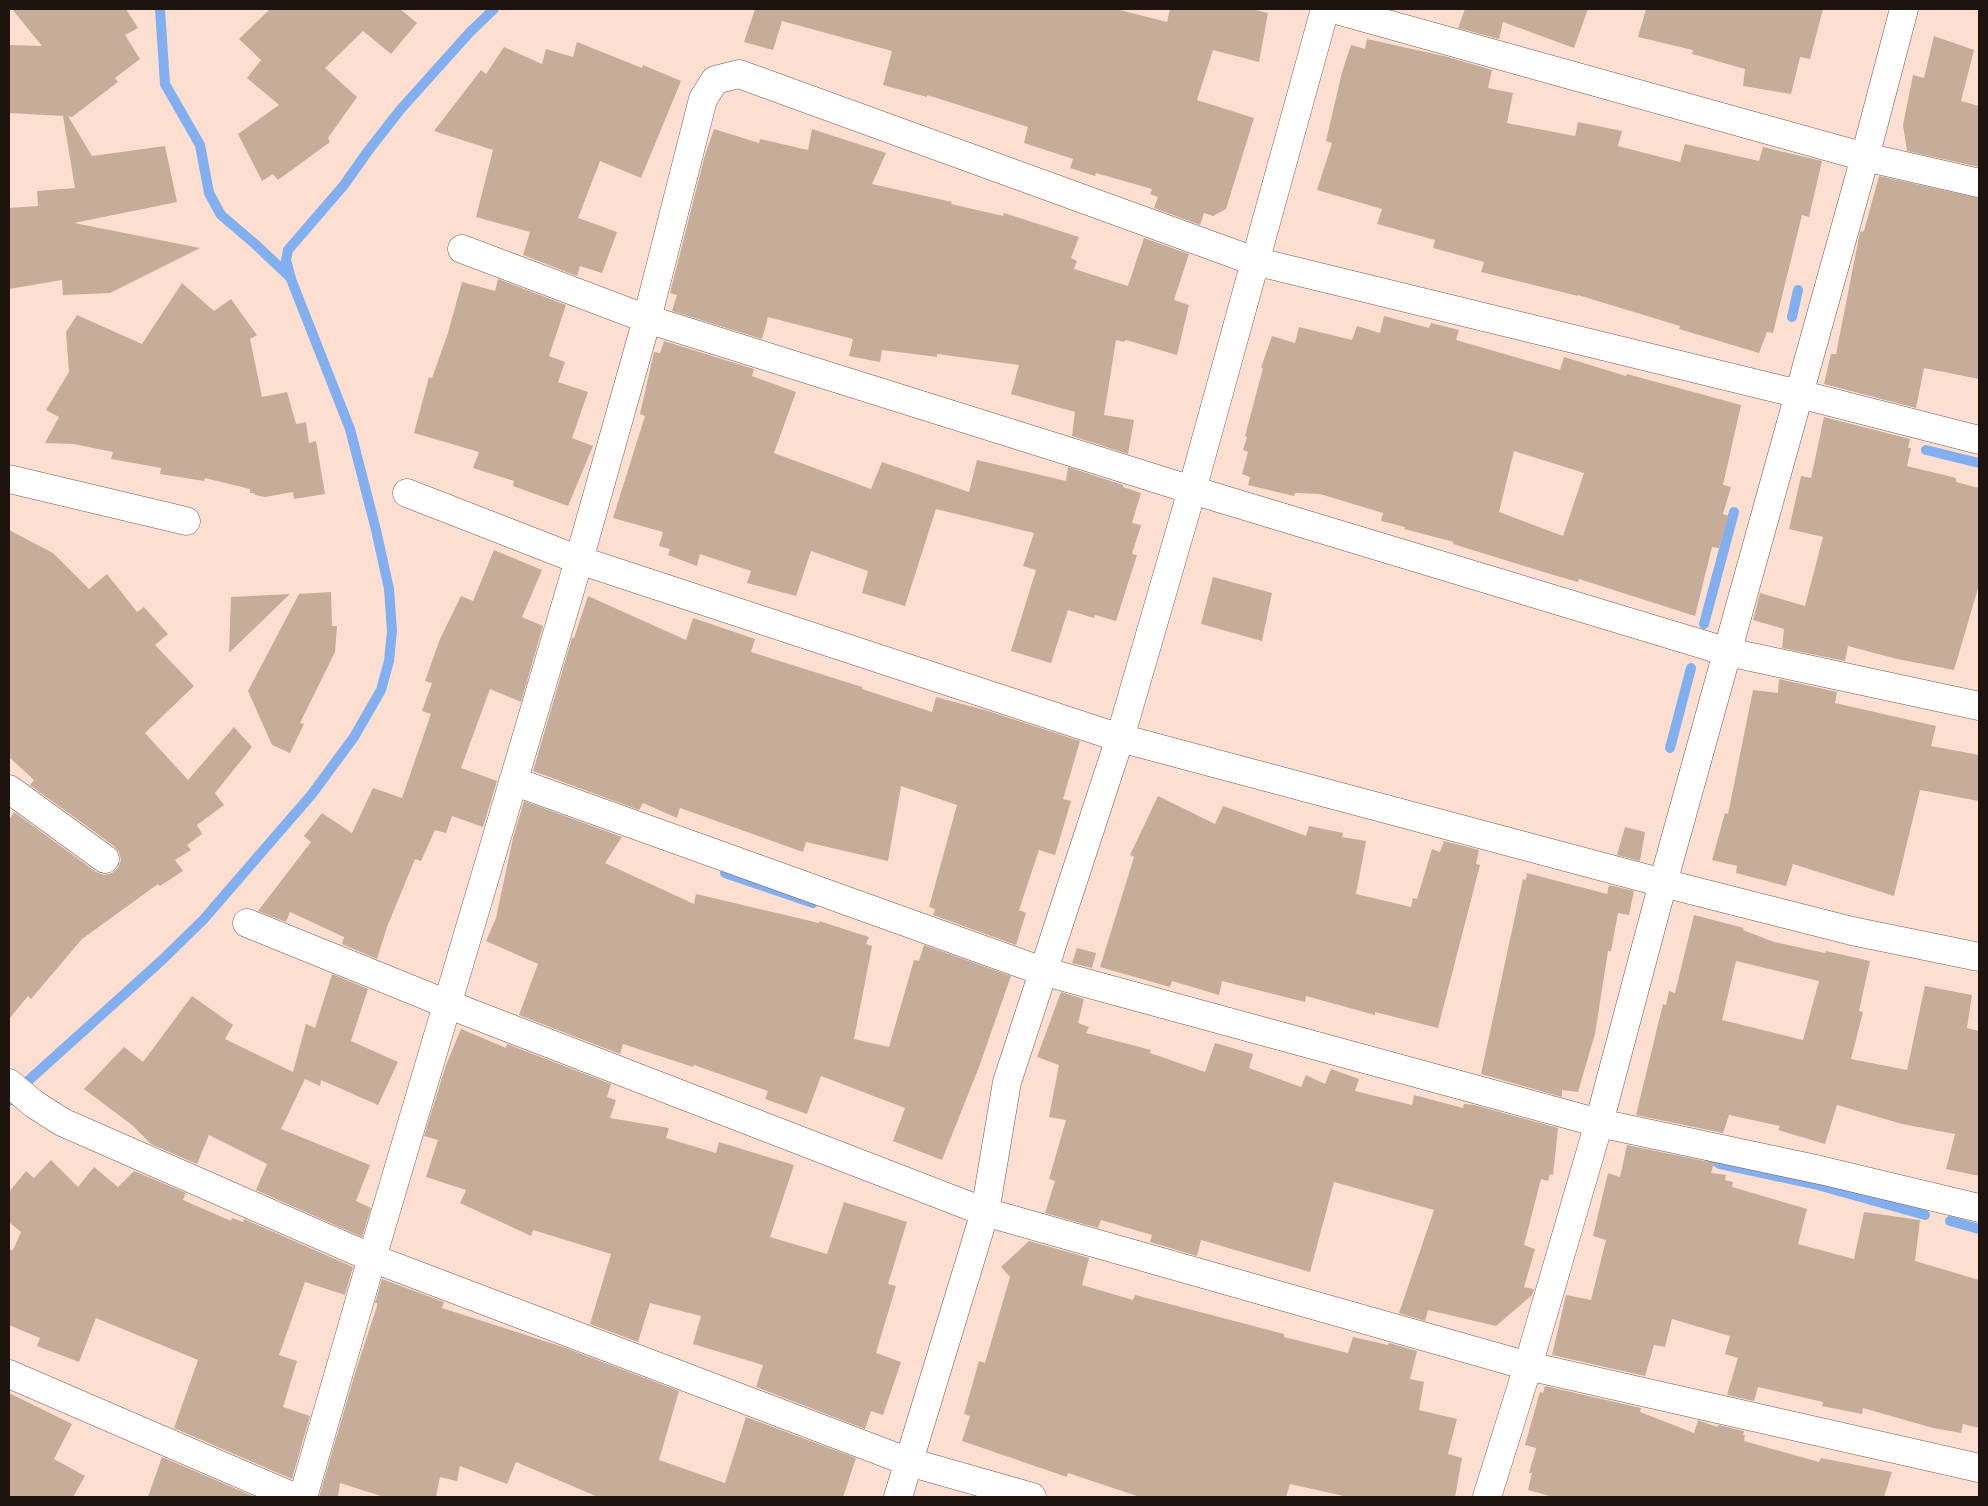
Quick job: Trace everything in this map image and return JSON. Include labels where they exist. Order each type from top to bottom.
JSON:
[{"type":"street","points":[[898,1497],[985,1212],[1007,1082],[1120,738],[1192,490],[1325,9]]},
{"type":"street","points":[[1333,9],[1865,157],[1979,183]]},
{"type":"street","points":[[1487,1497],[1528,1366],[1599,1123],[1663,883],[1865,157],[1904,9]]},
{"type":"street","points":[[303,1497],[579,560],[647,320],[703,99],[715,80],[738,74],[1254,261],[1799,394],[1979,440]]},
{"type":"street","points":[[462,249],[647,320],[1192,490],[1728,652],[1979,706]]},
{"type":"street","points":[[9,479],[186,521]]},
{"type":"street","points":[[407,493],[579,560],[1120,738],[1663,883],[1852,931],[1979,957]]},
{"type":"street","points":[[513,781],[1042,971],[1599,1123],[1820,1170],[1979,1208]]},
{"type":"street","points":[[9,789],[105,859]]},
{"type":"street","points":[[248,924],[447,1004],[985,1212],[1528,1366],[1979,1468]]},
{"type":"street","points":[[9,1083],[34,1104],[62,1122],[372,1258],[909,1462],[1032,1497]]},
{"type":"street","points":[[9,1374],[294,1497]]},
{"type":"building","points":[[12,9],[126,9],[138,28],[125,35],[140,59],[115,78],[118,82],[72,117],[68,116],[92,156],[165,146],[177,202],[74,223],[200,248],[110,293],[63,295],[62,280],[9,289],[9,208],[38,206],[37,191],[75,188],[63,116],[9,113],[9,45],[42,46]]},
{"type":"building","points":[[270,9],[400,9],[417,23],[391,54],[363,31],[325,68],[357,97],[328,138],[330,142],[278,180],[273,174],[262,181],[238,134],[279,105],[247,78],[261,60],[239,39]]},
{"type":"building","points":[[755,9],[1116,9],[1167,22],[1170,9],[1252,9],[1268,13],[1259,62],[1213,50],[1197,100],[1254,118],[1226,209],[1213,216],[1204,213],[1200,225],[1154,208],[1158,197],[1150,194],[1152,189],[1096,173],[1095,176],[1070,168],[1073,159],[1024,143],[1028,127],[927,95],[927,97],[883,85],[892,51],[782,21],[773,50],[744,42]]},
{"type":"building","points":[[1465,9],[1588,9],[1574,48],[1503,22],[1499,39],[1458,28]]},
{"type":"building","points":[[1646,9],[1823,9],[1810,59],[1800,57],[1791,94],[1743,86],[1745,69],[1692,54],[1693,50],[1638,37]]},
{"type":"building","points":[[1934,36],[1974,50],[1961,101],[1979,106],[1979,167],[1907,151],[1903,125],[1913,75],[1924,78]]},
{"type":"building","points":[[1367,39],[1448,57],[1492,70],[1488,88],[1513,93],[1507,123],[1575,136],[1578,122],[1622,131],[1618,146],[1680,162],[1685,144],[1759,161],[1763,147],[1822,161],[1809,217],[1802,215],[1773,333],[1767,332],[1759,353],[1679,329],[1680,326],[1578,295],[1481,272],[1484,262],[1433,248],[1435,240],[1377,224],[1382,209],[1317,190],[1332,143],[1326,141],[1342,72],[1351,45],[1365,49]]},
{"type":"building","points":[[577,42],[642,68],[643,65],[681,81],[641,178],[600,161],[578,218],[617,232],[602,273],[580,266],[577,276],[523,255],[530,232],[476,217],[493,150],[434,131],[481,70],[486,74],[504,47],[542,64],[546,49],[573,57]]},
{"type":"building","points":[[714,129],[759,143],[760,139],[808,150],[812,129],[886,153],[872,184],[1003,216],[1004,213],[1079,237],[1071,258],[1077,261],[1074,269],[1128,286],[1144,238],[1189,254],[1174,300],[1189,305],[1177,355],[1126,340],[1124,342],[1116,340],[1104,415],[1134,420],[1128,454],[1072,436],[1075,412],[1011,394],[1019,365],[937,354],[937,357],[882,350],[880,362],[849,356],[853,339],[768,317],[762,339],[672,311],[677,295],[670,293],[705,155]]},
{"type":"building","points":[[1879,176],[1979,198],[1979,379],[1924,368],[1916,408],[1824,384],[1831,354],[1836,354],[1860,232],[1864,231]]},
{"type":"building","points":[[498,279],[566,305],[549,356],[565,362],[558,382],[588,392],[572,438],[593,446],[568,506],[513,486],[514,481],[473,468],[479,452],[414,433],[429,377],[432,378],[448,333],[462,282],[495,291]]},
{"type":"building","points":[[182,283],[214,311],[231,299],[257,335],[250,339],[262,397],[287,392],[296,424],[306,422],[309,443],[316,441],[325,494],[294,499],[293,492],[265,497],[250,493],[250,489],[205,478],[204,481],[160,474],[161,468],[111,459],[113,452],[74,444],[45,443],[59,417],[46,410],[69,372],[66,332],[77,315],[142,344]]},
{"type":"building","points":[[1384,316],[1429,328],[1431,323],[1459,330],[1456,340],[1560,370],[1564,357],[1626,376],[1627,374],[1741,405],[1723,485],[1731,487],[1723,514],[1729,516],[1719,548],[1712,547],[1695,616],[1579,579],[1578,582],[1550,574],[1453,544],[1454,542],[1404,529],[1405,527],[1381,521],[1383,513],[1320,494],[1295,493],[1294,496],[1248,485],[1250,477],[1242,474],[1248,452],[1243,450],[1247,437],[1245,436],[1263,368],[1261,368],[1272,336],[1295,343],[1299,327],[1352,340],[1357,326],[1380,333]],"holes":[[[1514,451],[1584,473],[1563,536],[1499,512]]]},
{"type":"building","points":[[664,341],[754,369],[752,376],[796,392],[774,453],[871,489],[882,462],[969,492],[977,460],[1066,481],[1068,467],[1141,493],[1132,523],[1141,525],[1132,554],[1137,555],[1116,621],[1095,615],[1094,618],[1068,610],[1051,663],[1011,651],[1036,570],[1023,566],[1034,533],[936,509],[905,606],[862,593],[868,571],[811,551],[796,596],[747,583],[751,571],[700,554],[697,566],[668,555],[670,549],[659,546],[663,532],[613,518],[645,416],[640,414],[654,352],[660,353]]},
{"type":"building","points":[[1824,417],[1910,439],[1908,448],[1911,448],[1907,466],[1956,478],[1956,482],[1979,488],[1979,585],[1954,670],[1897,659],[1848,646],[1845,661],[1782,648],[1784,629],[1753,620],[1760,593],[1805,606],[1823,537],[1789,529],[1801,476],[1811,478]]},
{"type":"building","points":[[9,530],[53,553],[89,589],[107,574],[137,612],[144,607],[168,634],[155,645],[194,686],[145,733],[188,780],[234,727],[252,747],[215,793],[224,805],[197,825],[202,834],[187,845],[191,850],[175,860],[183,871],[160,886],[158,884],[82,939],[31,999],[28,996],[9,1019],[9,820],[14,812],[96,872],[104,875],[112,873],[118,868],[121,860],[119,852],[114,846],[30,785],[34,780],[9,757]]},
{"type":"building","points":[[494,550],[542,570],[522,617],[543,626],[521,702],[490,689],[461,768],[497,781],[483,827],[452,816],[446,833],[435,830],[421,861],[415,859],[387,927],[377,959],[342,944],[344,937],[290,912],[286,922],[258,911],[311,842],[304,836],[322,813],[352,833],[373,788],[402,798],[431,714],[422,711],[432,683],[425,681],[440,639],[461,596],[473,601]]},
{"type":"building","points":[[1213,577],[1272,593],[1262,641],[1201,624]]},
{"type":"building","points":[[331,592],[332,626],[337,626],[335,652],[300,723],[304,724],[290,753],[272,745],[248,691],[299,594]]},
{"type":"building","points":[[290,594],[229,653],[231,597]]},
{"type":"building","points":[[588,596],[686,640],[693,618],[755,639],[751,652],[862,687],[862,689],[932,712],[936,697],[988,711],[1080,741],[1063,799],[1071,801],[1055,855],[1039,850],[1019,910],[1026,913],[1016,945],[933,915],[935,909],[929,907],[957,805],[901,786],[888,861],[806,842],[803,852],[680,808],[677,818],[643,803],[639,810],[533,771],[572,638],[574,638]]},
{"type":"building","points":[[1779,679],[1837,692],[1835,703],[1936,726],[1931,746],[1979,755],[1979,801],[1920,790],[1894,896],[1793,864],[1786,886],[1736,873],[1737,866],[1712,860],[1725,813],[1728,814],[1753,690],[1778,693]]},
{"type":"building","points":[[1158,796],[1215,824],[1223,806],[1306,836],[1309,826],[1343,833],[1342,837],[1366,841],[1356,894],[1411,907],[1413,898],[1417,899],[1432,849],[1440,852],[1444,841],[1479,850],[1476,864],[1480,865],[1438,1028],[1375,1012],[1375,1015],[1306,996],[1305,1002],[1222,981],[1219,995],[1172,981],[1170,987],[1100,967],[1134,857],[1130,855]]},
{"type":"building","points":[[524,801],[622,837],[605,863],[694,904],[696,894],[819,923],[819,921],[869,937],[866,944],[872,946],[854,1039],[889,1047],[914,960],[919,961],[924,945],[1011,976],[979,1067],[942,1160],[893,1141],[905,1108],[821,1076],[807,1114],[765,1099],[768,1091],[694,1065],[693,1067],[623,1044],[620,1054],[519,1015],[538,964],[486,941],[496,918],[513,838]]},
{"type":"building","points":[[1625,827],[1645,832],[1640,861],[1617,855]]},
{"type":"building","points":[[1527,873],[1607,894],[1609,885],[1634,891],[1629,915],[1618,913],[1611,951],[1608,951],[1595,1034],[1578,1092],[1562,1090],[1562,1097],[1481,1074],[1523,879],[1526,880]]},
{"type":"building","points":[[1694,915],[1744,928],[1743,930],[1774,942],[1870,961],[1859,1011],[1863,1012],[1851,1059],[1907,1070],[1925,986],[1972,995],[1967,1028],[1979,1031],[1979,1176],[1946,1169],[1955,1134],[1902,1124],[1837,1105],[1825,1144],[1778,1130],[1780,1126],[1729,1115],[1723,1133],[1636,1115],[1663,1004],[1666,1005],[1669,991],[1675,993]],"holes":[[[1736,961],[1819,981],[1803,1040],[1722,1020]]]},
{"type":"building","points":[[1077,948],[1096,953],[1092,968],[1072,963]]},
{"type":"building","points":[[332,974],[368,989],[351,1041],[398,1062],[378,1105],[321,1080],[320,1086],[305,1079],[281,1129],[370,1165],[356,1201],[371,1208],[362,1237],[256,1190],[267,1164],[209,1135],[197,1164],[151,1144],[132,1125],[84,1089],[124,1047],[143,1062],[192,996],[233,1025],[225,1039],[293,1072],[306,1024],[315,1028]]},
{"type":"building","points":[[1061,992],[1084,999],[1078,1023],[1089,1027],[1086,1033],[1151,1050],[1150,1053],[1205,1072],[1215,1043],[1253,1054],[1249,1068],[1301,1087],[1306,1075],[1325,1084],[1331,1069],[1359,1079],[1355,1091],[1412,1105],[1414,1095],[1463,1108],[1464,1104],[1474,1105],[1558,1128],[1553,1175],[1550,1174],[1548,1181],[1541,1179],[1524,1245],[1535,1249],[1524,1287],[1534,1289],[1532,1295],[1496,1326],[1428,1310],[1425,1321],[1399,1313],[1434,1210],[1334,1182],[1310,1272],[1201,1240],[1197,1256],[1150,1242],[1152,1235],[1101,1220],[1098,1228],[1045,1213],[1055,1181],[1049,1179],[1066,1120],[1049,1117],[1059,1065],[1037,1057]]},
{"type":"building","points":[[461,1029],[506,1048],[507,1044],[611,1084],[607,1097],[616,1100],[610,1118],[669,1128],[666,1138],[716,1153],[719,1142],[794,1165],[770,1237],[827,1254],[844,1202],[907,1222],[888,1284],[896,1286],[876,1353],[901,1362],[883,1415],[871,1411],[865,1429],[756,1387],[763,1365],[693,1344],[701,1316],[650,1303],[638,1342],[590,1324],[611,1254],[533,1230],[531,1236],[460,1203],[466,1190],[426,1177],[438,1140],[424,1136],[446,1065]]},
{"type":"building","points":[[1627,1145],[1714,1163],[1711,1173],[1726,1175],[1725,1180],[1733,1182],[1732,1187],[1807,1209],[1798,1244],[1854,1259],[1864,1212],[1920,1220],[1915,1261],[1979,1280],[1979,1428],[1963,1424],[1961,1433],[1933,1428],[1863,1408],[1862,1414],[1822,1406],[1823,1402],[1758,1387],[1754,1401],[1727,1395],[1738,1358],[1725,1354],[1730,1336],[1672,1319],[1665,1347],[1654,1345],[1645,1376],[1552,1355],[1566,1295],[1591,1300],[1606,1240],[1593,1236],[1608,1173],[1620,1177]]},
{"type":"building","points":[[51,1160],[78,1187],[94,1167],[118,1187],[134,1171],[186,1193],[183,1200],[231,1221],[232,1218],[243,1222],[244,1219],[353,1267],[345,1295],[305,1282],[279,1355],[297,1361],[283,1407],[310,1416],[292,1479],[174,1428],[198,1360],[96,1318],[79,1362],[37,1346],[40,1338],[9,1325],[9,1250],[13,1250],[21,1232],[9,1222],[9,1192],[26,1171],[34,1178]]},
{"type":"building","points":[[1029,1241],[1089,1258],[1082,1285],[1133,1300],[1135,1295],[1284,1334],[1284,1337],[1348,1353],[1353,1337],[1388,1345],[1389,1343],[1417,1351],[1410,1379],[1424,1382],[1419,1410],[1457,1419],[1448,1454],[1462,1458],[1455,1497],[1348,1497],[1290,1484],[1286,1497],[1140,1497],[1068,1473],[1067,1477],[962,1441],[970,1416],[964,1414],[979,1361],[985,1363],[1010,1277],[1001,1267]]},
{"type":"building","points":[[382,1279],[444,1302],[442,1308],[563,1347],[679,1391],[659,1460],[725,1483],[746,1417],[856,1458],[843,1497],[598,1497],[516,1462],[507,1484],[460,1466],[457,1481],[440,1477],[436,1497],[384,1497],[340,1483],[338,1497],[319,1497],[377,1306],[377,1303],[375,1303]]},
{"type":"building","points":[[1545,1386],[1641,1408],[1640,1412],[1694,1433],[1698,1420],[1717,1427],[1718,1425],[1744,1431],[1744,1441],[1819,1462],[1821,1458],[1892,1472],[1884,1497],[1553,1497],[1528,1490],[1532,1473],[1529,1473],[1536,1448],[1525,1445],[1540,1392],[1543,1393]]},
{"type":"building","points":[[9,1393],[72,1424],[54,1459],[85,1476],[73,1497],[9,1497]]},
{"type":"building","points":[[162,1457],[255,1497],[148,1497]]},
{"type":"waterway","points":[[160,9],[165,84],[200,145],[209,193],[221,215],[291,278]]},
{"type":"waterway","points":[[9,1101],[29,1080],[161,961],[203,920],[312,794],[354,737],[381,690],[389,661],[392,631],[389,589],[376,530],[350,429],[291,279],[286,260],[288,250],[344,185],[400,110],[470,32],[494,9]]},
{"type":"waterway","points":[[1792,317],[1798,290]]},
{"type":"waterway","points":[[1926,450],[1979,463]]},
{"type":"waterway","points":[[1704,624],[1734,512]]},
{"type":"waterway","points":[[1670,748],[1691,668]]},
{"type":"waterway","points":[[725,873],[813,903]]},
{"type":"waterway","points":[[1704,1154],[1720,1164],[1814,1184],[1925,1215]]},
{"type":"waterway","points":[[1950,1221],[1979,1229]]}]
